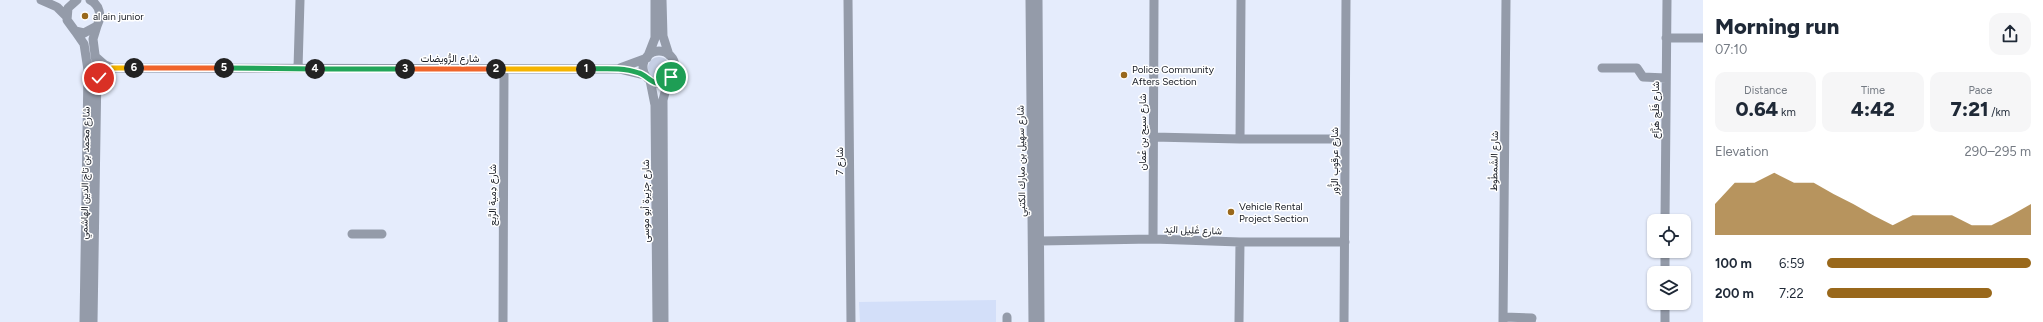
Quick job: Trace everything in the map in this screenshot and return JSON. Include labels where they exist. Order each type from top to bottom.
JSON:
[{"type":"street","points":[[41,0],[57,7],[66,16]]},
{"type":"street","points":[[66,16],[72,0]]},
{"type":"street","points":[[298,68],[300,0]]},
{"type":"street","points":[[655,0],[654,38],[643,66],[648,77],[656,83],[668,81],[675,68],[663,36],[662,0]]},
{"type":"street","name":"شارع 7","points":[[848,0],[851,322]]},
{"type":"street","name":"شارع سهيل بن مبارك الكتبي","points":[[1030,0],[1033,322]]},
{"type":"street","name":"شارع سهيل بن مبارك الكتبي","points":[[1038,0],[1040,322]]},
{"type":"street","name":"شارع سيح بن عُمان","points":[[1153,239],[1154,0]]},
{"type":"street","points":[[1240,140],[1241,0]]},
{"type":"street","name":"شارع عرقوب الزُّور","points":[[1344,322],[1346,0]]},
{"type":"street","name":"شارع الشَمطُوط","points":[[1504,320],[1506,0]]},
{"type":"street","name":"شارع فَلَج هَزَّاع","points":[[1665,214],[1667,0]]},
{"type":"street","name":"شارع محمد بن تاج الدين الهاشمي","points":[[93,322],[97,82],[96,56],[93,39],[100,17],[94,1]]},
{"type":"street","name":"شارع محمد بن تاج الدين الهاشمي","points":[[66,16],[69,25],[84,44],[88,70],[84,322]]},
{"type":"street","points":[[75,31],[84,33],[97,26]]},
{"type":"street","points":[[1666,38],[1703,38]]},
{"type":"street","points":[[647,57],[657,52],[669,55]]},
{"type":"street","points":[[96,56],[105,65],[112,68],[97,82]]},
{"type":"street","name":"شارع الرُّويضات","points":[[620,68],[647,57]]},
{"type":"street","name":"شارع الرُّويضات","points":[[112,68],[620,68],[648,77]]},
{"type":"street","points":[[1602,68],[1637,68],[1643,77],[1666,78]]},
{"type":"street","name":"شارع دِمية الرَّبع","points":[[504,69],[504,322]]},
{"type":"street","name":"شارع جزيرة أبو موسى","points":[[648,77],[655,105],[657,322]]},
{"type":"street","name":"شارع جزيرة أبو موسى","points":[[664,322],[663,107],[668,81]]},
{"type":"street","points":[[1153,137],[1240,140],[1345,139]]},
{"type":"street","points":[[352,234],[382,234]]},
{"type":"street","name":"شارع غَلِيل اليَد","points":[[1040,241],[1153,239],[1240,242],[1345,242]]},
{"type":"street","points":[[1239,322],[1240,242]]},
{"type":"street","points":[[1665,310],[1665,322]]},
{"type":"street","points":[[1504,320],[1532,318],[1531,322]]},
{"type":"shaded area","points":[[659,57],[667,60],[670,68],[667,76],[659,79],[651,76],[648,68],[651,60]]},
{"type":"shaded area","points":[[996,300],[996,322],[860,322],[859,302]]},
{"type":"place","name":"al ain junior","points":[[85,16]]},
{"type":"place","name":"Police Community Afters Section","points":[[1124,75]]},
{"type":"place","name":"Vehicle Rental Project Section","points":[[1231,212]]},
{"type":"route","points":[[99,78],[112,68],[620,68],[645,75],[647,78],[656,83],[668,81],[671,77]]}]
